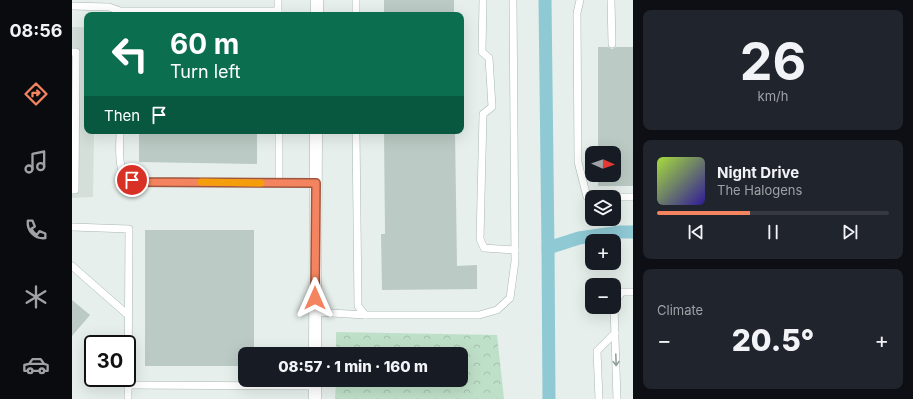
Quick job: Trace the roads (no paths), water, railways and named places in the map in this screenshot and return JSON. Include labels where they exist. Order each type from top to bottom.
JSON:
[{"type":"street","points":[[317,0],[317,12]]},
{"type":"street","points":[[315,347],[316,134]]},
{"type":"street","points":[[315,387],[315,399]]},
{"type":"lane","points":[[278,0],[278,12]]},
{"type":"lane","points":[[356,0],[356,12]]},
{"type":"lane","points":[[483,0],[482,52],[490,58],[492,107],[483,114],[480,239],[484,248],[515,250]]},
{"type":"lane","points":[[315,312],[364,315],[479,314],[497,310],[510,298],[515,261],[513,0]]},
{"type":"lane","points":[[580,0],[577,13],[578,162],[587,196],[633,197]]},
{"type":"lane","points":[[611,0],[612,44]]},
{"type":"lane","points":[[72,6],[109,7],[118,12]]},
{"type":"lane","points":[[72,52],[76,52],[74,109],[75,190],[72,190]]},
{"type":"lane","points":[[120,134],[120,158],[122,171],[136,182],[316,183]]},
{"type":"lane","points":[[278,134],[279,183]]},
{"type":"lane","points":[[356,134],[358,306],[364,315]]},
{"type":"lane","points":[[72,227],[129,229],[128,335]]},
{"type":"lane","points":[[72,266],[128,315]]},
{"type":"lane","points":[[621,293],[622,292],[633,292]]},
{"type":"lane","points":[[614,314],[617,399]]},
{"type":"lane","points":[[599,399],[597,351],[615,333]]},
{"type":"lane","points":[[136,385],[238,384]]},
{"type":"lane","points":[[128,387],[128,399]]},
{"type":"waterway","points":[[545,0],[549,399]]},
{"type":"waterway","points":[[548,248],[579,238],[620,232],[633,232]]}]
